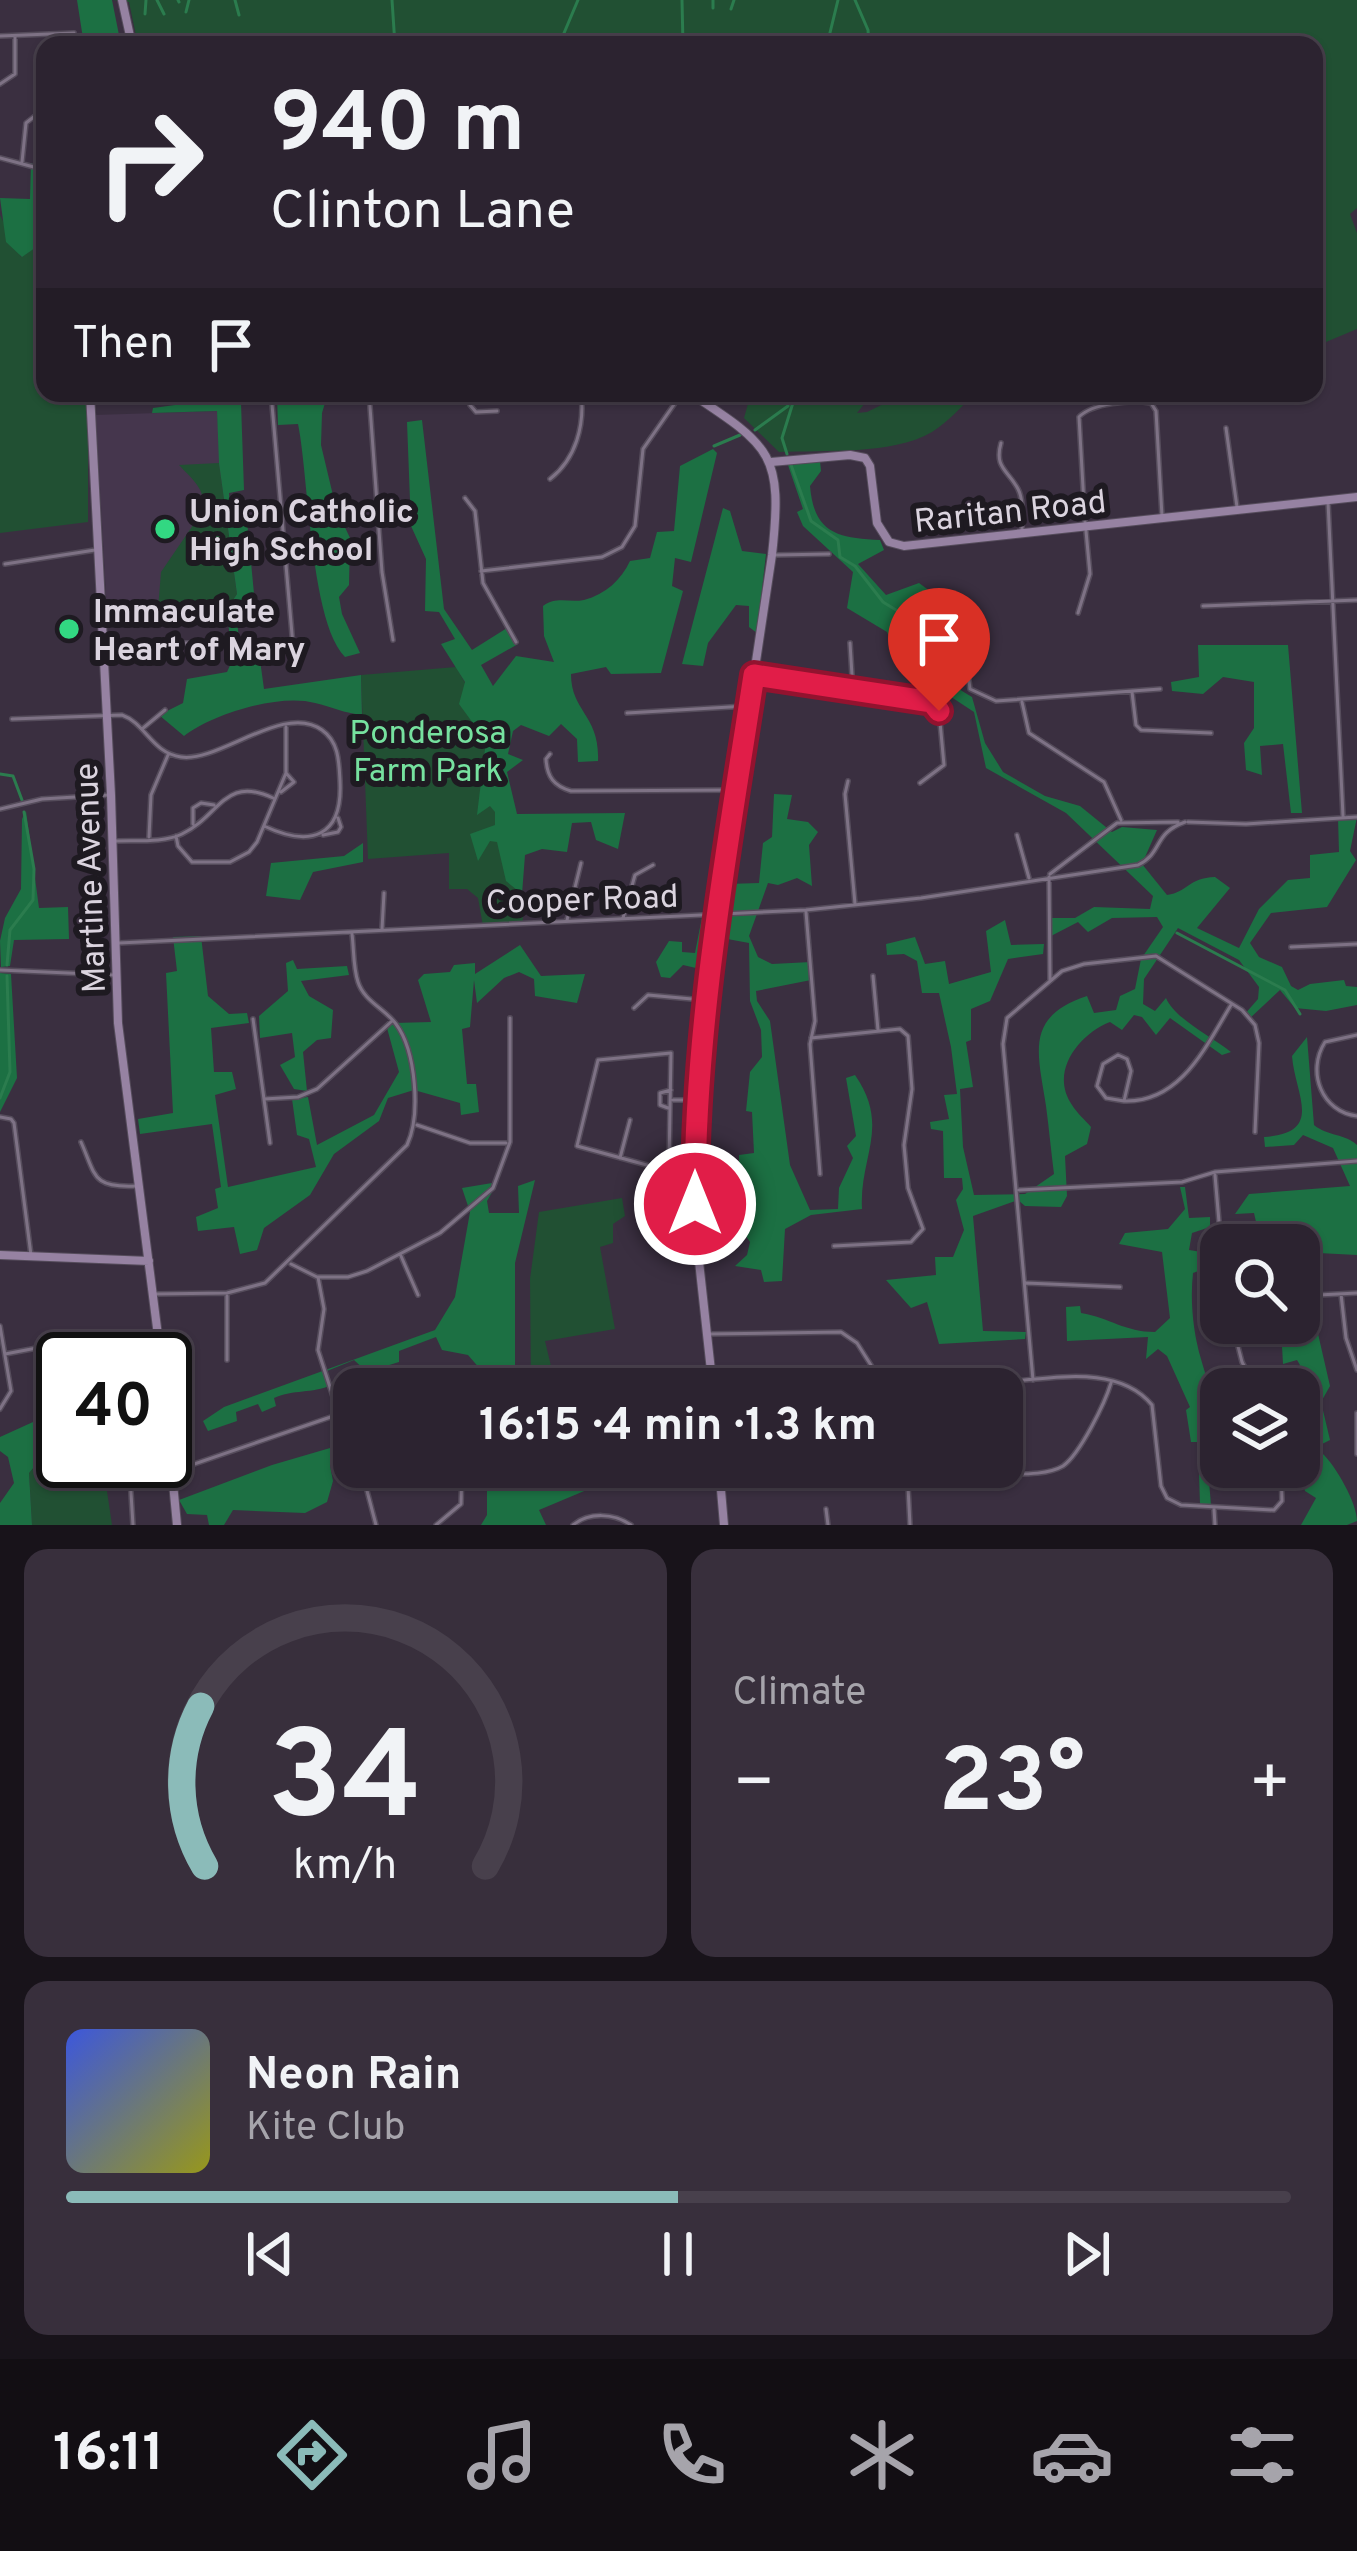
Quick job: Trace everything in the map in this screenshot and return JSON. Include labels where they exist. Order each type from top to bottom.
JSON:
[{"type":"street","points":[[122,0],[129,36]]},
{"type":"street","points":[[0,36],[74,34]]},
{"type":"street","points":[[0,84],[15,74],[15,35]]},
{"type":"street","points":[[22,162],[26,123],[36,115]]},
{"type":"street","points":[[0,158],[36,167]]},
{"type":"street","name":"Martine Avenue","points":[[90,402],[111,795],[115,975],[159,1332]]},
{"type":"street","points":[[272,402],[294,657]]},
{"type":"street","points":[[370,402],[383,586],[393,640]]},
{"type":"street","points":[[470,402],[476,412],[497,411]]},
{"type":"street","points":[[550,479],[567,464],[574,448],[581,402]]},
{"type":"street","points":[[481,571],[598,557],[622,548],[635,526],[643,449],[679,402]]},
{"type":"street","points":[[701,402],[748,431],[771,462],[776,492],[772,555],[705,1000],[695,1100],[695,1225],[711,1368]]},
{"type":"street","points":[[1078,614],[1090,574],[1078,417],[1088,409],[1135,402]]},
{"type":"street","points":[[1145,402],[1156,411],[1162,518]]},
{"type":"street","points":[[1226,428],[1237,509]]},
{"type":"street","points":[[1001,443],[1000,466],[1021,494],[1022,533]]},
{"type":"street","name":"Raritan Road","points":[[771,462],[865,458],[872,473],[879,528],[893,544],[922,545],[1357,497]]},
{"type":"street","points":[[465,498],[475,512],[486,592],[516,642]]},
{"type":"street","points":[[1328,499],[1343,818]]},
{"type":"street","points":[[5,564],[97,550]]},
{"type":"street","points":[[772,555],[829,554]]},
{"type":"street","points":[[1203,606],[1357,600]]},
{"type":"street","points":[[103,643],[196,643]]},
{"type":"street","points":[[850,643],[853,693]]},
{"type":"street","points":[[965,648],[966,680],[974,693],[995,701],[1160,689]]},
{"type":"street","points":[[754,675],[935,704],[944,765],[920,783]]},
{"type":"street","points":[[1132,690],[1136,725],[1141,730],[1211,733]]},
{"type":"street","points":[[1021,699],[1029,733],[1104,782],[1122,821]]},
{"type":"street","points":[[627,713],[749,706]]},
{"type":"street","points":[[141,730],[164,710]]},
{"type":"street","points":[[12,719],[106,713],[130,717],[169,754],[203,756],[256,731],[311,725],[332,741],[338,754],[341,806],[322,834]]},
{"type":"street","points":[[176,836],[192,862],[230,862],[249,852],[286,773],[285,726]]},
{"type":"street","points":[[149,839],[152,795],[169,754]]},
{"type":"street","points":[[550,754],[547,773],[554,783],[572,791],[736,790]]},
{"type":"street","points":[[279,792],[293,782],[286,773]]},
{"type":"street","points":[[848,781],[845,794],[855,906]]},
{"type":"street","points":[[112,841],[176,836],[236,791],[254,789],[276,800]]},
{"type":"street","points":[[0,809],[42,799],[111,795]]},
{"type":"street","points":[[193,826],[191,815],[196,806],[217,806]]},
{"type":"street","points":[[264,826],[303,838],[332,836],[341,822],[337,816]]},
{"type":"street","name":"Cooper Road","points":[[1048,875],[1122,821],[1246,824],[1357,817]]},
{"type":"street","points":[[1159,822],[1163,833]]},
{"type":"street","name":"Cooper Road","points":[[115,943],[718,917],[855,906],[1144,862],[1163,833],[1185,822]]},
{"type":"street","points":[[1017,835],[1029,879]]},
{"type":"street","points":[[567,922],[581,863]]},
{"type":"street","points":[[623,920],[634,875],[653,865]]},
{"type":"street","points":[[1065,865],[1069,874]]},
{"type":"street","points":[[1048,875],[1050,980]]},
{"type":"street","points":[[382,931],[383,893]]},
{"type":"street","points":[[806,910],[820,1174]]},
{"type":"street","points":[[154,1294],[227,1293],[266,1283],[407,1145],[415,1124],[406,1040],[357,980],[352,932]]},
{"type":"street","points":[[1292,946],[1357,944]]},
{"type":"street","points":[[1034,1380],[1004,1027],[1012,1013],[1074,966],[1151,955],[1162,958],[1249,1016],[1258,1033],[1255,1132]]},
{"type":"street","points":[[0,970],[115,975]]},
{"type":"street","points":[[874,976],[878,1031]]},
{"type":"street","points":[[634,1008],[648,995],[705,1000]]},
{"type":"street","points":[[1124,1101],[1131,1065],[1124,1057],[1114,1056],[1103,1064],[1097,1086],[1106,1098],[1124,1101],[1149,1099],[1177,1082],[1202,1053],[1232,1004]]},
{"type":"street","points":[[290,1263],[317,1277],[348,1277],[440,1233],[493,1188],[509,1143],[510,1018]]},
{"type":"street","points":[[253,1019],[270,1144]]},
{"type":"street","points":[[264,1100],[309,1094],[394,1020]]},
{"type":"street","points":[[811,1038],[900,1029],[908,1036],[912,1090],[904,1145],[908,1188],[923,1229],[911,1242],[834,1246]]},
{"type":"street","points":[[1357,1035],[1324,1042],[1318,1060],[1319,1088],[1327,1102],[1340,1113],[1357,1116]]},
{"type":"street","points":[[669,1165],[671,1053],[598,1060],[577,1146],[654,1167],[694,1162]]},
{"type":"street","points":[[670,1090],[660,1093],[660,1105],[670,1108]]},
{"type":"street","points":[[670,1100],[695,1100]]},
{"type":"street","points":[[0,1117],[14,1123],[31,1257]]},
{"type":"street","points":[[620,1160],[630,1120]]},
{"type":"street","points":[[415,1124],[470,1143],[509,1143]]},
{"type":"street","points":[[81,1142],[90,1172],[98,1180],[113,1187],[138,1186]]},
{"type":"street","points":[[1016,1190],[1182,1182],[1215,1172],[1357,1161]]},
{"type":"street","points":[[1215,1172],[1219,1224]]},
{"type":"street","points":[[400,1255],[418,1295]]},
{"type":"street","points":[[0,1256],[149,1261]]},
{"type":"street","points":[[317,1277],[324,1309],[318,1350],[333,1396]]},
{"type":"street","points":[[1024,1282],[1120,1286]]},
{"type":"street","points":[[227,1293],[227,1360]]},
{"type":"street","points":[[1320,1295],[1357,1293]]},
{"type":"street","points":[[1341,1294],[1346,1338],[1357,1370]]},
{"type":"street","points":[[0,1327],[11,1391],[0,1408]]},
{"type":"street","points":[[708,1334],[841,1332],[855,1340],[873,1368]]},
{"type":"street","points":[[5,1354],[36,1348]]},
{"type":"street","points":[[1023,1380],[1082,1376],[1128,1385],[1152,1405],[1161,1486],[1166,1496],[1181,1505],[1274,1510],[1282,1502],[1282,1488]]},
{"type":"street","points":[[1023,1473],[1064,1465],[1106,1402],[1111,1382]]},
{"type":"street","points":[[1357,1413],[1357,1454]]},
{"type":"street","points":[[192,1465],[333,1416]]},
{"type":"street","points":[[131,1488],[133,1525]]},
{"type":"street","points":[[174,1488],[177,1525]]},
{"type":"street","points":[[365,1488],[376,1525]]},
{"type":"street","points":[[436,1525],[455,1513],[461,1488]]},
{"type":"street","points":[[721,1488],[724,1525]]},
{"type":"street","points":[[908,1488],[910,1525]]},
{"type":"street","points":[[1214,1507],[1215,1525]]},
{"type":"street","points":[[826,1510],[828,1525]]},
{"type":"street","points":[[573,1525],[608,1515],[631,1525]]},
{"type":"shaded area","name":"Union Catholic High School","points":[[217,411],[229,606],[107,612],[96,415]]},
{"type":"green space","points":[[77,0],[112,0],[119,36],[83,36]]},
{"type":"green space","points":[[112,0],[1357,0],[1357,208],[1350,214],[1357,233],[1357,329],[1323,343],[1323,36],[136,36],[129,2]]},
{"type":"green space","points":[[31,163],[36,166],[36,247],[22,257],[6,242],[0,198],[30,199]]},
{"type":"green space","points":[[0,215],[21,257],[36,247],[36,402],[88,402],[88,522],[0,533]]},
{"type":"green space","points":[[277,402],[325,402],[321,445],[336,508],[350,538],[349,585],[339,597],[360,653],[345,657],[333,639],[318,582],[298,424],[278,425]]},
{"type":"green space","points":[[748,402],[866,402],[857,413],[888,402],[966,402],[932,432],[898,445],[858,450],[779,452],[744,418]]},
{"type":"green space","points":[[241,403],[244,490],[229,493],[230,511],[246,510],[255,604],[236,608],[241,663],[260,660],[264,689],[361,675],[362,715],[300,701],[266,703],[229,713],[184,736],[159,715],[183,703],[187,679],[227,672],[232,661],[228,620],[208,609],[158,609],[229,606],[237,594],[219,463],[217,411],[152,413],[153,408]]},
{"type":"green space","points":[[422,420],[444,609],[472,650],[507,628],[518,644],[481,665],[493,686],[516,656],[554,662],[544,636],[543,606],[592,597],[612,585],[630,561],[650,558],[657,532],[674,531],[680,466],[713,449],[717,453],[691,562],[675,558],[672,586],[683,591],[661,673],[611,674],[606,667],[571,674],[576,697],[595,733],[598,761],[578,762],[577,739],[561,724],[549,736],[521,725],[513,731],[508,754],[523,760],[507,772],[517,814],[625,813],[618,849],[596,840],[591,822],[572,823],[567,852],[542,849],[525,855],[522,894],[506,881],[497,842],[490,841],[478,861],[470,834],[495,825],[495,812],[490,806],[477,815],[486,741],[459,704],[465,682],[441,644],[455,639],[439,612],[425,611],[426,559],[411,526],[407,422]]},
{"type":"green space","points":[[820,461],[821,471],[810,486],[823,523],[840,534],[880,540],[884,550],[858,564],[886,595],[919,583],[938,597],[940,607],[926,608],[934,661],[947,679],[972,697],[985,743],[1003,772],[1045,796],[1080,806],[1112,832],[1122,827],[1157,830],[1142,864],[1167,895],[1215,877],[1230,888],[1197,928],[1239,948],[1259,909],[1288,880],[1310,878],[1310,855],[1339,852],[1338,818],[1357,817],[1350,851],[1356,860],[1327,907],[1271,913],[1250,943],[1259,957],[1282,967],[1291,986],[1298,990],[1344,980],[1346,986],[1357,987],[1357,1005],[1326,1011],[1295,1008],[1280,990],[1249,1019],[1244,1015],[1258,999],[1259,987],[1239,960],[1178,928],[1144,979],[1143,1004],[1155,1011],[1166,998],[1185,1020],[1231,1052],[1222,1055],[1170,1018],[1156,1035],[1142,1017],[1134,1015],[1122,1030],[1110,1022],[1088,1035],[1071,1056],[1064,1080],[1066,1092],[1091,1127],[1087,1144],[1065,1156],[1067,1196],[1061,1207],[1025,1206],[1018,1200],[973,1216],[983,1331],[1026,1332],[1025,1339],[939,1344],[927,1302],[911,1308],[886,1280],[936,1275],[935,1257],[953,1257],[964,1230],[956,1200],[963,1189],[962,1178],[944,1178],[943,1131],[931,1129],[930,1122],[949,1119],[944,1095],[957,1094],[939,993],[922,993],[917,961],[904,954],[887,955],[886,944],[915,937],[925,964],[945,961],[949,984],[991,972],[986,931],[1005,920],[1011,945],[1044,944],[1043,954],[1008,959],[990,1001],[971,1009],[971,1040],[966,1042],[973,1087],[960,1089],[963,1147],[974,1195],[1025,1194],[1054,1174],[1039,1053],[1044,1026],[1067,1005],[1087,996],[1094,1013],[1116,1010],[1120,996],[1135,989],[1141,959],[1163,927],[1157,917],[1112,918],[1088,932],[1078,922],[1051,936],[1052,918],[1075,918],[1094,907],[1150,909],[1153,896],[1066,813],[986,768],[974,712],[936,687],[925,658],[898,660],[887,632],[847,608],[853,572],[803,526],[797,512],[803,509],[788,465]]},
{"type":"green space","points":[[219,463],[237,594],[229,606],[158,609],[161,572],[202,512],[198,486],[179,465]]},
{"type":"green space","points":[[723,508],[730,511],[742,551],[766,554],[757,633],[749,627],[749,606],[736,605],[708,643],[703,666],[682,664]]},
{"type":"green space","points":[[1198,645],[1288,645],[1302,813],[1291,813],[1283,744],[1260,746],[1262,775],[1246,770],[1244,743],[1254,728],[1254,682],[1223,677],[1203,694],[1172,691],[1171,682],[1199,677]]},
{"type":"green space","name":"Ponderosa Farm Park","points":[[456,667],[493,732],[522,894],[523,925],[483,926],[478,898],[467,889],[449,889],[449,853],[368,859],[361,675]]},
{"type":"green space","points":[[774,794],[792,795],[787,819],[808,822],[818,832],[809,845],[812,886],[797,878],[778,885],[768,883],[749,936],[758,957],[772,964],[811,962],[811,980],[756,991],[770,1021],[790,1165],[810,1210],[838,1209],[839,1188],[853,1158],[847,1146],[856,1136],[846,1078],[855,1075],[866,1094],[872,1126],[862,1209],[811,1215],[785,1229],[782,1281],[764,1282],[761,1270],[735,1266],[747,1255],[750,1242],[741,1229],[750,1199],[739,1180],[739,1155],[754,1153],[752,1112],[746,1111],[750,1072],[762,1057],[761,1030],[750,1001],[749,943],[722,938],[728,884],[759,883],[763,843],[772,837]]},
{"type":"green space","points":[[26,811],[39,908],[68,907],[69,939],[14,940],[10,966],[1,967],[5,918],[21,889]]},
{"type":"green space","points":[[363,843],[363,862],[313,872],[300,900],[266,896],[271,863],[344,856]]},
{"type":"green space","points":[[702,917],[710,917],[700,987],[695,987],[696,968],[683,965],[670,978],[661,977],[656,962],[669,941],[682,942],[682,952],[695,953]]},
{"type":"green space","points":[[201,936],[208,996],[229,1014],[247,1013],[249,1023],[211,1028],[214,1072],[232,1072],[236,1089],[215,1095],[228,1187],[316,1167],[309,1139],[297,1135],[292,1099],[308,1097],[317,1145],[374,1115],[399,1072],[387,1028],[394,1023],[431,1022],[418,980],[424,974],[475,963],[475,974],[520,945],[541,976],[585,974],[577,1003],[535,996],[534,979],[519,972],[504,978],[477,1003],[474,980],[470,1027],[462,1029],[467,1084],[476,1084],[479,1112],[461,1115],[460,1103],[414,1090],[388,1098],[379,1121],[334,1154],[310,1195],[264,1228],[257,1250],[240,1254],[234,1227],[198,1231],[196,1217],[218,1208],[215,1189],[221,1187],[212,1124],[140,1134],[138,1119],[173,1113],[166,973],[177,971],[173,937]]},
{"type":"green space","points":[[293,960],[297,969],[347,966],[349,975],[301,981],[309,996],[333,1010],[331,1038],[317,1040],[303,1052],[307,1091],[294,1089],[280,1065],[295,1057],[292,1033],[260,1038],[259,1016],[288,991],[286,963]]},
{"type":"green space","points":[[0,973],[11,974],[17,1078],[0,1112]]},
{"type":"green space","points":[[1307,1037],[1314,1125],[1357,1145],[1357,1255],[1320,1253],[1320,1224],[1256,1224],[1254,1213],[1235,1214],[1249,1194],[1350,1186],[1333,1148],[1303,1135],[1294,1145],[1265,1147],[1264,1137],[1283,1134],[1300,1120],[1301,1098],[1292,1056]]},
{"type":"green space","points":[[535,1180],[515,1263],[515,1368],[479,1368],[468,1355],[442,1350],[436,1337],[399,1351],[399,1362],[380,1368],[363,1368],[354,1360],[333,1368],[327,1371],[332,1385],[274,1398],[276,1406],[262,1412],[258,1404],[236,1412],[237,1421],[208,1431],[203,1421],[224,1407],[435,1330],[455,1297],[470,1212],[462,1188],[498,1182],[487,1201],[489,1213],[519,1213],[518,1186]]},
{"type":"green space","points":[[1180,1187],[1185,1187],[1189,1218],[1210,1217],[1210,1224],[1200,1224],[1200,1230],[1192,1233],[1189,1250],[1200,1252],[1192,1294],[1204,1368],[1200,1368],[1200,1488],[1210,1488],[1211,1505],[1200,1504],[1198,1442],[1191,1442],[1186,1410],[1190,1407],[1167,1356],[1158,1349],[1146,1359],[1148,1337],[1067,1341],[1066,1307],[1080,1306],[1081,1313],[1144,1331],[1155,1332],[1170,1318],[1162,1252],[1119,1244],[1125,1233],[1168,1229],[1185,1209]]},
{"type":"green space","points":[[622,1198],[625,1216],[613,1224],[613,1243],[600,1247],[615,1329],[545,1341],[551,1368],[531,1368],[530,1279],[539,1212]]},
{"type":"green space","points":[[1320,1342],[1330,1386],[1321,1402],[1330,1440],[1322,1444],[1322,1453],[1354,1505],[1357,1521],[1347,1525],[1301,1525],[1316,1498],[1304,1488],[1320,1488],[1320,1368],[1296,1368],[1297,1360],[1283,1364],[1282,1346]]},
{"type":"green space","points":[[36,1421],[36,1465],[29,1473],[32,1525],[0,1525],[0,1503],[14,1483],[8,1457],[0,1451],[0,1437]]},
{"type":"green space","points":[[333,1447],[333,1481],[327,1502],[305,1513],[233,1510],[224,1525],[209,1525],[207,1515],[187,1514],[179,1500]]},
{"type":"green space","points":[[36,1465],[36,1488],[107,1488],[112,1525],[32,1525],[29,1473]]},
{"type":"green space","points":[[487,1488],[589,1488],[539,1510],[546,1525],[481,1525],[487,1515]]},
{"type":"waterway","points":[[145,14],[146,0]]},
{"type":"waterway","points":[[157,0],[164,14]]},
{"type":"waterway","points":[[186,12],[189,0]]},
{"type":"waterway","points":[[235,0],[239,15]]},
{"type":"waterway","points":[[392,0],[394,36]]},
{"type":"waterway","points":[[563,36],[578,0]]},
{"type":"waterway","points":[[682,0],[683,36]]},
{"type":"waterway","points":[[713,0],[713,8]]},
{"type":"waterway","points":[[731,9],[734,0]]},
{"type":"waterway","points":[[829,36],[838,0]]},
{"type":"waterway","points":[[855,0],[868,36]]},
{"type":"waterway","points":[[787,454],[782,438],[793,402]]},
{"type":"waterway","points":[[755,430],[788,406]]},
{"type":"waterway","points":[[714,446],[740,435]]},
{"type":"waterway","points":[[790,462],[811,521],[838,540],[840,557],[855,566],[883,602],[904,615],[912,631],[923,637],[931,667],[941,679]]},
{"type":"waterway","points":[[0,774],[13,776],[22,800]]},
{"type":"waterway","points":[[7,965],[10,930],[33,900],[34,869],[24,812]]},
{"type":"waterway","points":[[1177,933],[1285,990],[1300,1014]]},
{"type":"waterway","points":[[0,1098],[10,1072],[7,976]]},
{"type":"place","name":"Union Catholic High School","points":[[165,529]]},
{"type":"place","name":"Immaculate Heart of Mary","points":[[69,629]]},
{"type":"route","points":[[695,1204],[694,1114],[705,1000],[754,675],[932,702],[939,711]]}]
